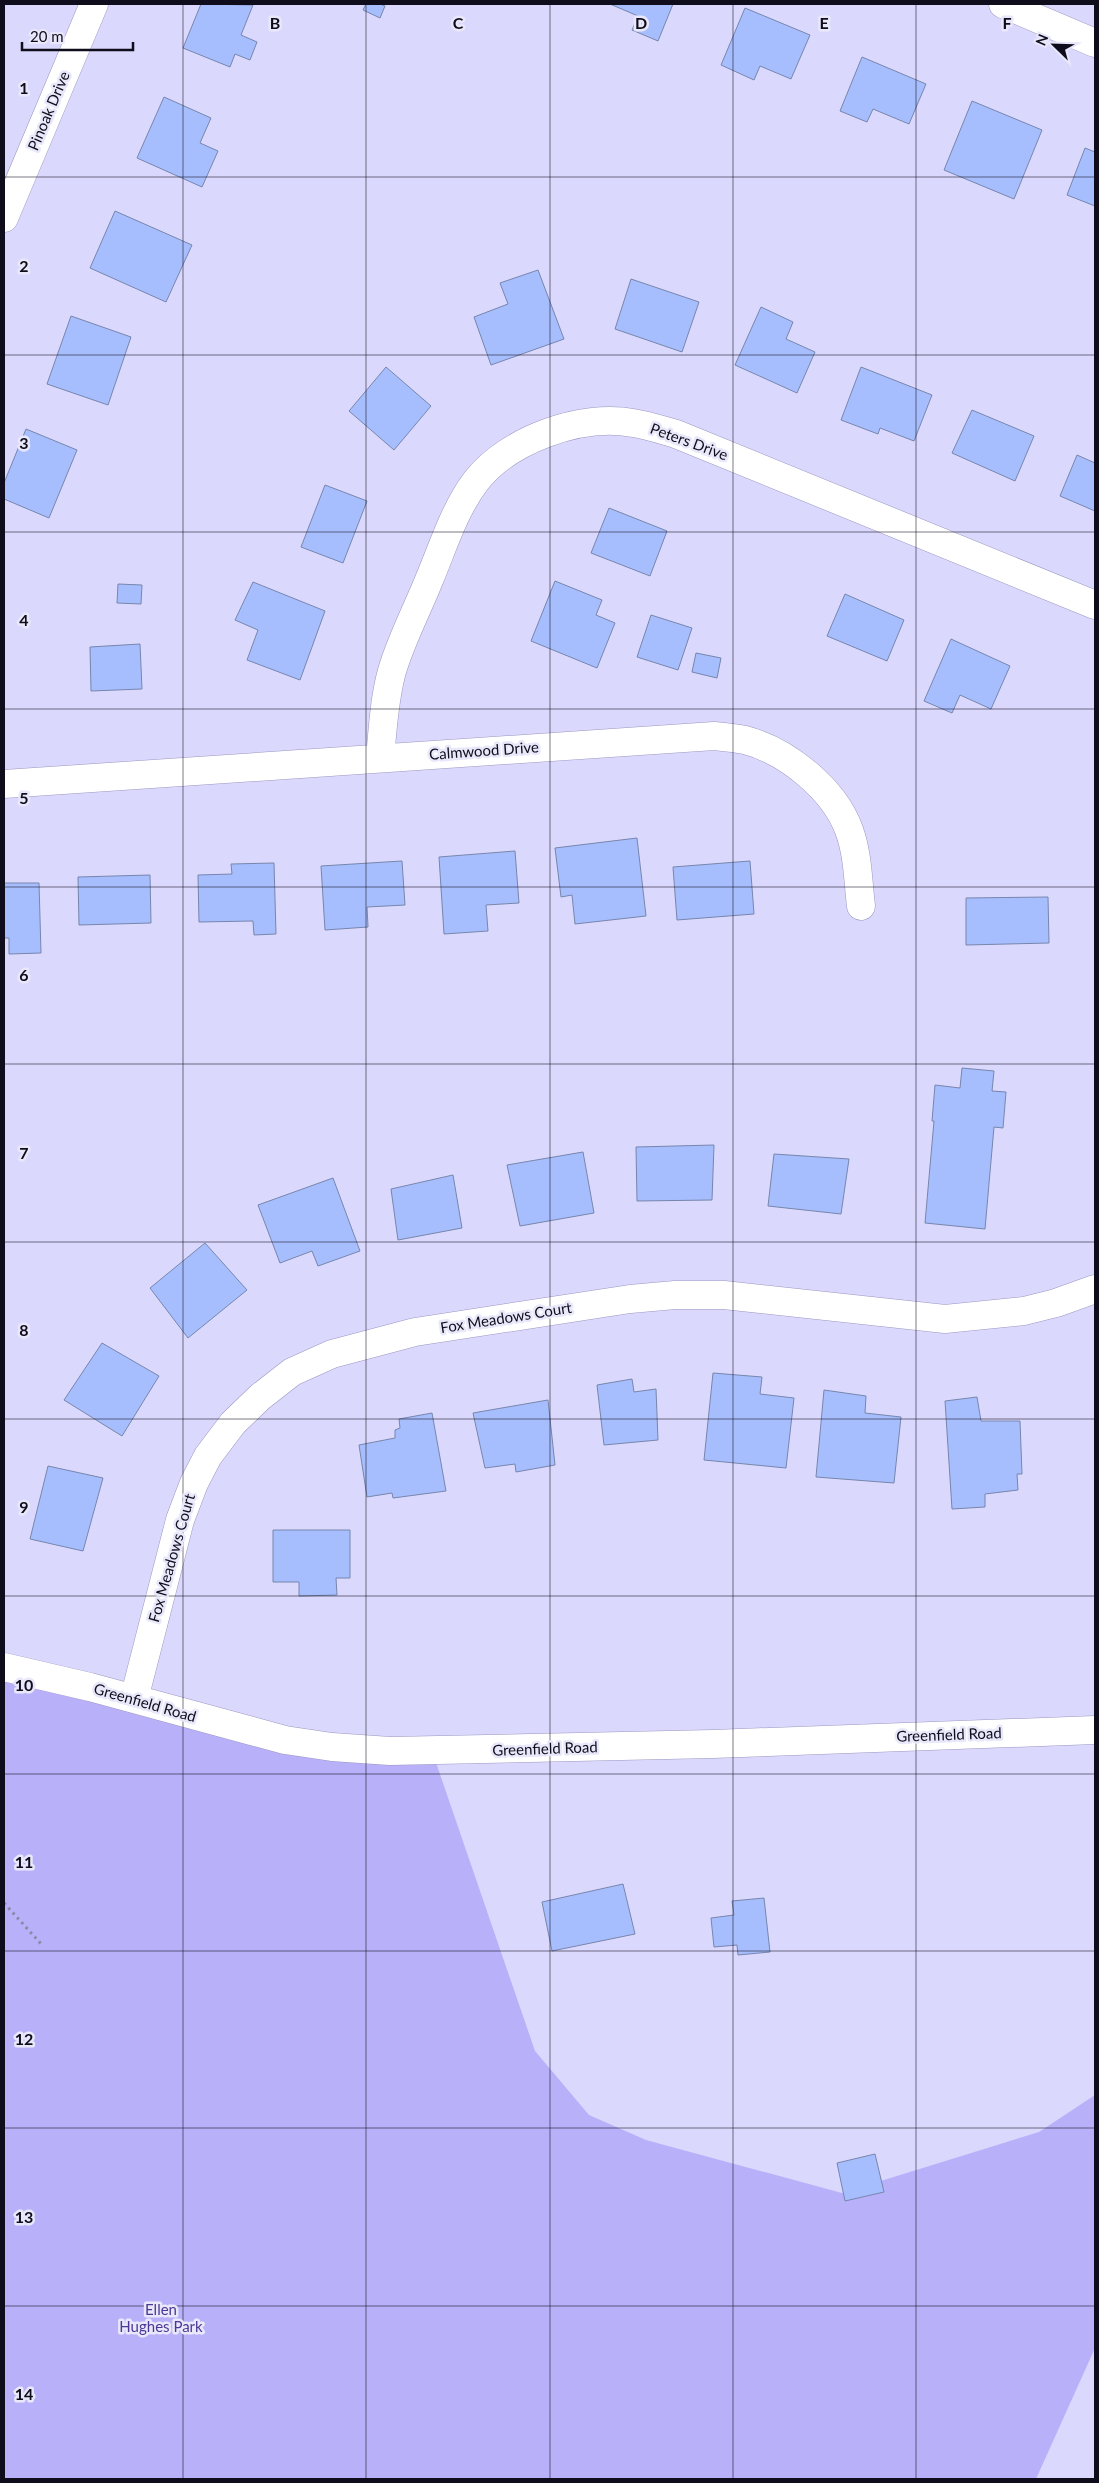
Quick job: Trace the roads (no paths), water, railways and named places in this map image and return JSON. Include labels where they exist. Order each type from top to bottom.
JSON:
[{"type":"street","name":"Pinoak Drive","points":[[4,218],[94,4]]},
{"type":"street","points":[[1003,4],[1095,43]]},
{"type":"street","name":"Peters Drive","points":[[380,757],[385,703],[392,671],[456,513],[476,481],[498,460],[530,440],[566,426],[596,422],[631,422],[676,434],[1095,605]]},
{"type":"street","name":"Calmwood Drive","points":[[4,784],[380,757],[714,736],[745,740],[793,762],[812,777],[832,802],[849,830],[861,906]]},
{"type":"street","name":"Fox Meadows Court","points":[[134,1699],[180,1520],[194,1483],[208,1456],[233,1423],[260,1397],[292,1372],[332,1354],[415,1332],[630,1299],[675,1295],[724,1295],[945,1319],[1024,1310],[1056,1303],[1095,1289]]},
{"type":"street","name":"Greenfield Road","points":[[4,1667],[134,1699],[285,1740],[332,1747],[390,1751],[684,1745],[1095,1730]]},
{"type":"park label","name":"Ellen Hughes Park","points":[[161,2318]]}]
